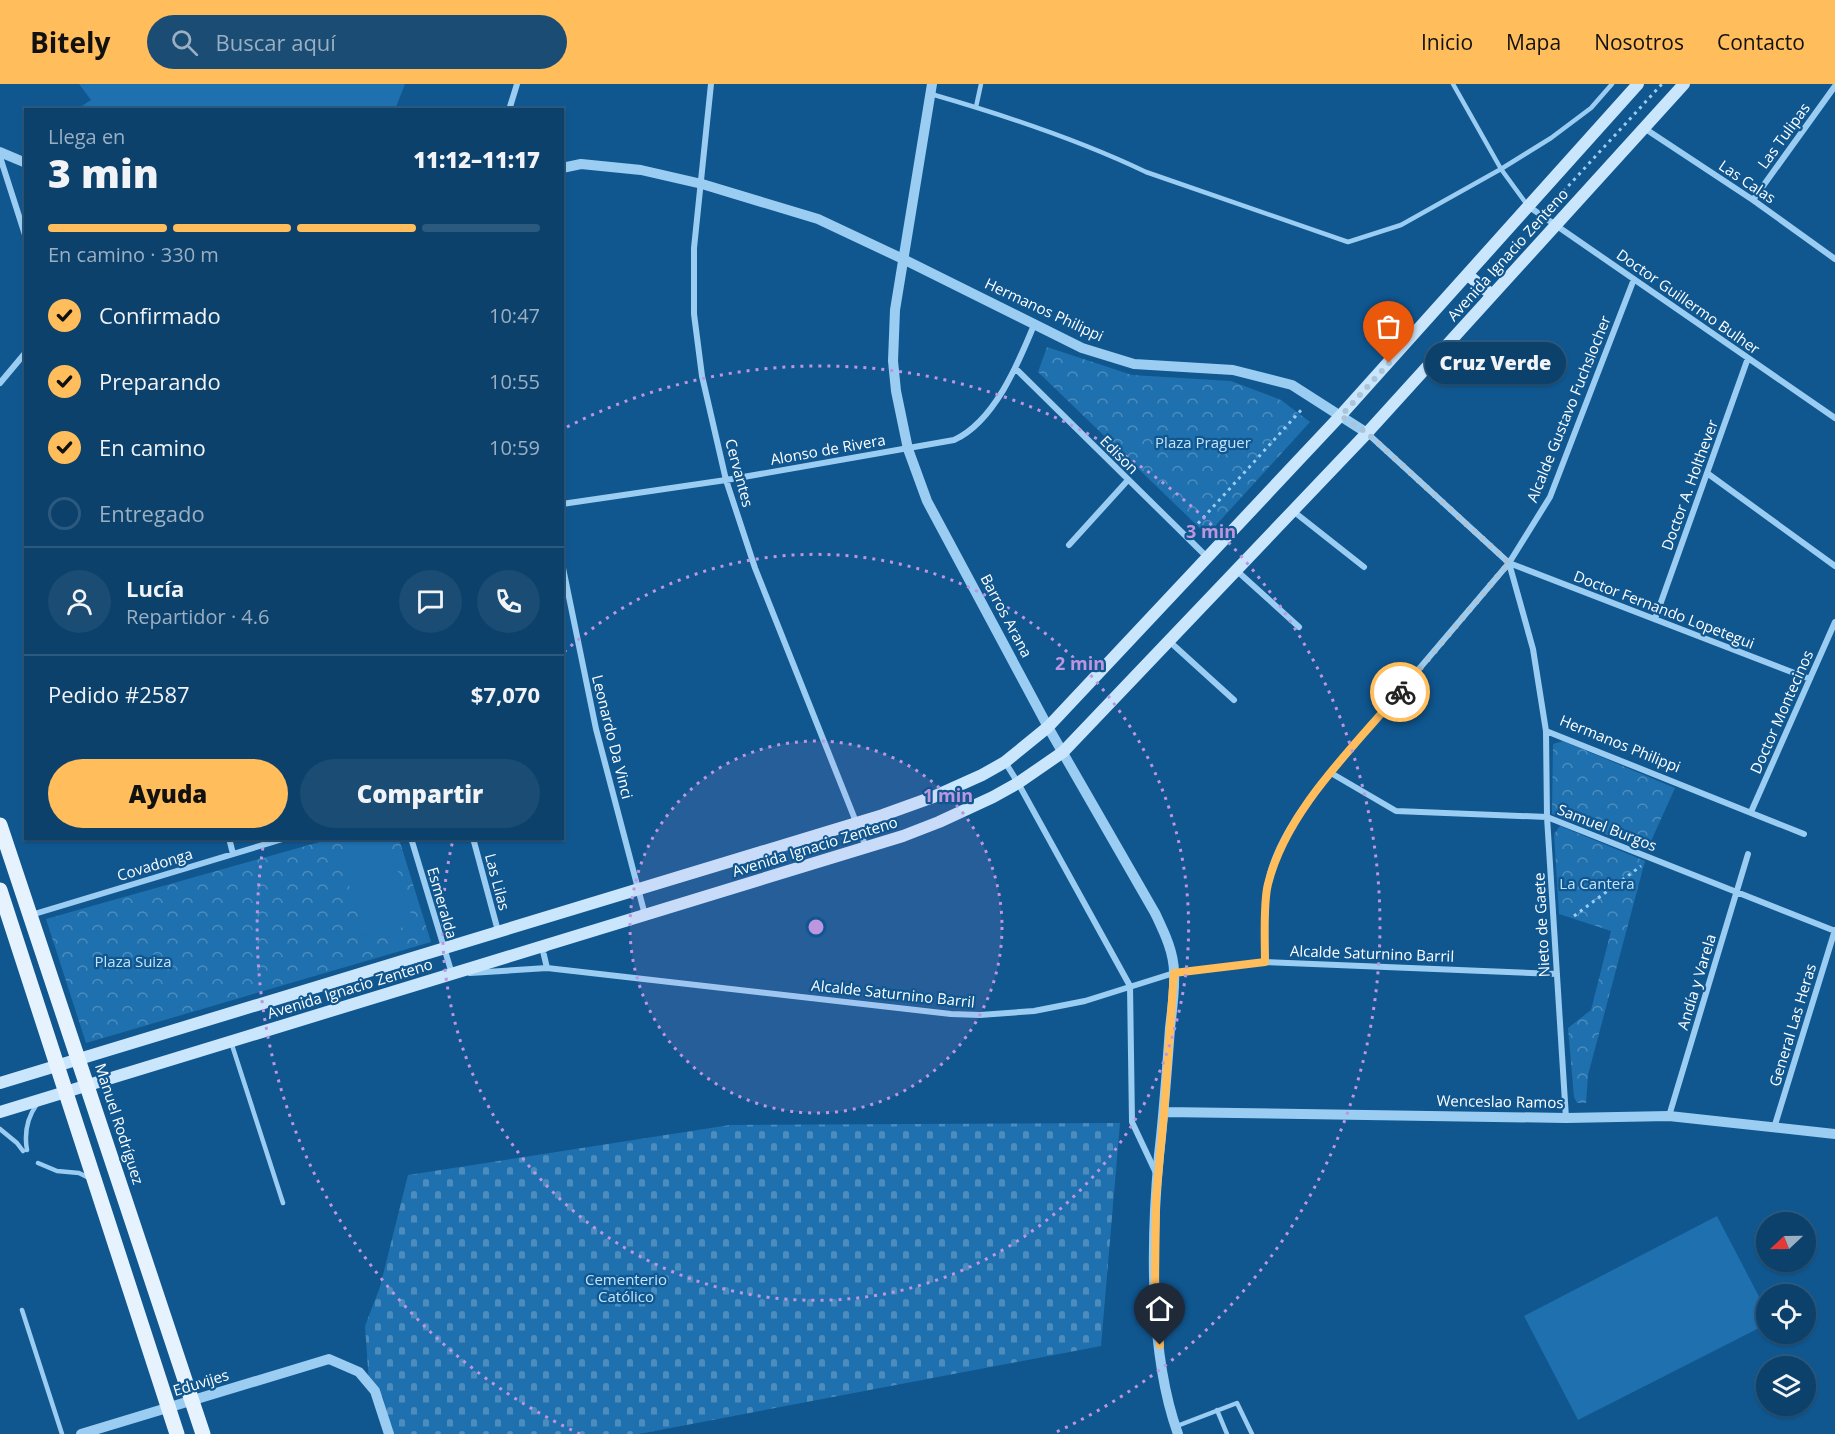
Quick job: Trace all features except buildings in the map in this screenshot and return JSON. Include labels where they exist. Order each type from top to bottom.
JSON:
[{"type":"main road","name":"Avenida Ignacio Zenteno","points":[[0,1083],[857,822],[933,797],[1005,762],[1047,727],[1341,416],[1638,84]]},
{"type":"main road","name":"Avenida Ignacio Zenteno","points":[[0,1112],[866,848],[939,822],[1018,783],[1063,752],[1293,511],[1367,433],[1684,84]]},
{"type":"main road","points":[[1468,275],[1492,295]]},
{"type":"main road","name":"Manuel Rodríguez","points":[[0,825],[203,1434]]},
{"type":"main road","points":[[0,890],[4,913],[66,1092],[177,1434]]},
{"type":"street","points":[[510,108],[516,84]]},
{"type":"street","name":"Cervantes","points":[[711,84],[694,248],[694,314],[702,376],[726,480],[754,568],[866,848]]},
{"type":"street","name":"Las Tulipas","points":[[1753,200],[1835,86]]},
{"type":"street","name":"Barros Arana","points":[[931,89],[895,310],[893,361],[899,410],[908,449],[927,501],[1047,727],[1155,913],[1168,944],[1174,973],[1157,1176],[1154,1241],[1157,1325],[1169,1405],[1177,1430]]},
{"type":"street","name":"Las Calas","points":[[1644,128],[1753,200],[1835,258]]},
{"type":"street","points":[[0,152],[24,162]]},
{"type":"street","points":[[0,158],[24,232]]},
{"type":"street","name":"Hermanos Philippi","points":[[564,168],[581,164],[641,170],[702,184],[818,219],[1082,348],[1134,364],[1233,370],[1292,385],[1367,433],[1509,563],[1533,649],[1546,731],[1804,834]]},
{"type":"street","name":"Doctor Guillermo Bulher","points":[[1528,206],[1835,418]]},
{"type":"street","name":"Alcalde Gustavo Fuchslocher","points":[[1265,962],[1267,887],[1273,866],[1292,826],[1331,773],[1509,563],[1550,496],[1634,279]]},
{"type":"street","name":"Alonso de Rivera","points":[[564,504],[726,480],[946,443],[969,432],[984,418],[1015,368],[1034,325]]},
{"type":"street","points":[[0,383],[24,354]]},
{"type":"street","name":"Doctor A. Holthever","points":[[1655,620],[1748,358]]},
{"type":"street","name":"Edison","points":[[1015,368],[1207,558]]},
{"type":"street","points":[[1707,473],[1835,566]]},
{"type":"street","points":[[1069,545],[1128,480]]},
{"type":"street","points":[[1293,511],[1364,567]]},
{"type":"street","name":"Doctor Fernando Lopetegui","points":[[1509,563],[1810,679]]},
{"type":"street","points":[[1236,570],[1299,627]]},
{"type":"street","name":"Leonardo Da Vinci","points":[[564,573],[596,729],[645,915]]},
{"type":"street","name":"Doctor Montecinos","points":[[1751,812],[1835,622]]},
{"type":"street","points":[[1169,641],[1234,700]]},
{"type":"street","name":"Nieto de Gaete","points":[[1546,731],[1547,817],[1566,1118]]},
{"type":"street","name":"Barros Arana","points":[[1005,762],[1130,986],[1132,1122],[1157,1176]]},
{"type":"street","name":"Samuel Burgos","points":[[1331,773],[1396,811],[1547,817],[1835,931]]},
{"type":"street","points":[[230,840],[233,854]]},
{"type":"street","name":"Covadonga","points":[[30,915],[279,840]]},
{"type":"street","name":"Esmeralda","points":[[412,840],[452,974]]},
{"type":"street","name":"Las Lilas","points":[[474,840],[498,931]]},
{"type":"street","name":"Andía y Varela","points":[[1669,1116],[1748,854]]},
{"type":"street","name":"General Las Heras","points":[[1774,1128],[1835,931]]},
{"type":"street","points":[[547,968],[543,951],[553,943]]},
{"type":"street","name":"Alcalde Saturnino Barril","points":[[452,974],[547,968],[951,1014],[980,1015],[1060,1007],[1174,973],[1265,962],[1557,974]]},
{"type":"street","name":"Wenceslao Ramos","points":[[1164,1113],[1566,1118],[1669,1116],[1835,1134]]},
{"type":"street","name":"Eduvijes","points":[[81,1434],[329,1359],[358,1372],[375,1391],[389,1434]]},
{"type":"lane","points":[[976,107],[981,84]]},
{"type":"lane","points":[[1453,84],[1501,169],[1528,206]]},
{"type":"lane","points":[[931,89],[1088,146],[1146,172],[1348,242],[1401,225],[1501,169],[1551,138],[1591,108],[1612,84]]},
{"type":"lane","points":[[231,1042],[283,1203]]},
{"type":"lane","points":[[0,1129],[25,1150],[28,1122],[35,1106],[41,1100]]},
{"type":"lane","points":[[38,1163],[57,1171],[80,1173],[96,1186]]},
{"type":"lane","points":[[22,1310],[62,1434]]},
{"type":"lane","points":[[1177,1430],[1217,1410],[1237,1403],[1252,1434]]},
{"type":"lane","points":[[1217,1410],[1227,1434]]},
{"type":"path","points":[[1186,537],[1311,397]]},
{"type":"path","points":[[1574,915],[1641,866]]},
{"type":"green space","points":[[79,84],[405,84],[396,107],[390,108],[79,108],[91,100]]},
{"type":"green space","name":"Plaza Praguer","points":[[1047,347],[1132,375],[1231,381],[1281,400],[1310,422],[1207,535],[1038,372]]},
{"type":"green space","points":[[1563,741],[1675,788],[1647,850],[1552,814],[1553,744]]},
{"type":"green space","name":"La Cantera","points":[[1560,826],[1645,861],[1588,1075],[1586,1103],[1577,1103],[1574,1097],[1568,1028],[1591,1010],[1611,931],[1559,914],[1554,834]]},
{"type":"green space","name":"Plaza Suiza","points":[[326,840],[399,840],[431,942],[86,1043],[46,919]]},
{"type":"green space","points":[[376,840],[388,840],[414,924],[365,938],[339,851]]},
{"type":"green space","name":"Cementerio Católico","points":[[1120,1123],[1101,1346],[639,1434],[392,1434],[383,1397],[369,1383],[365,1326],[380,1287],[408,1175],[730,1125]]},
{"type":"green space","points":[[1717,1216],[1756,1291],[1756,1330],[1578,1420],[1524,1316]]},
{"type":"way so far","points":[[1389,363],[1341,416],[1367,433],[1509,563],[1400,692]]},
{"type":"place","name":"Cruz Verde","points":[[1389,363]]},
{"type":"route","points":[[1160,1345],[1157,1325],[1154,1241],[1174,973],[1265,962],[1267,887],[1281,845],[1317,789],[1400,692]]}]
